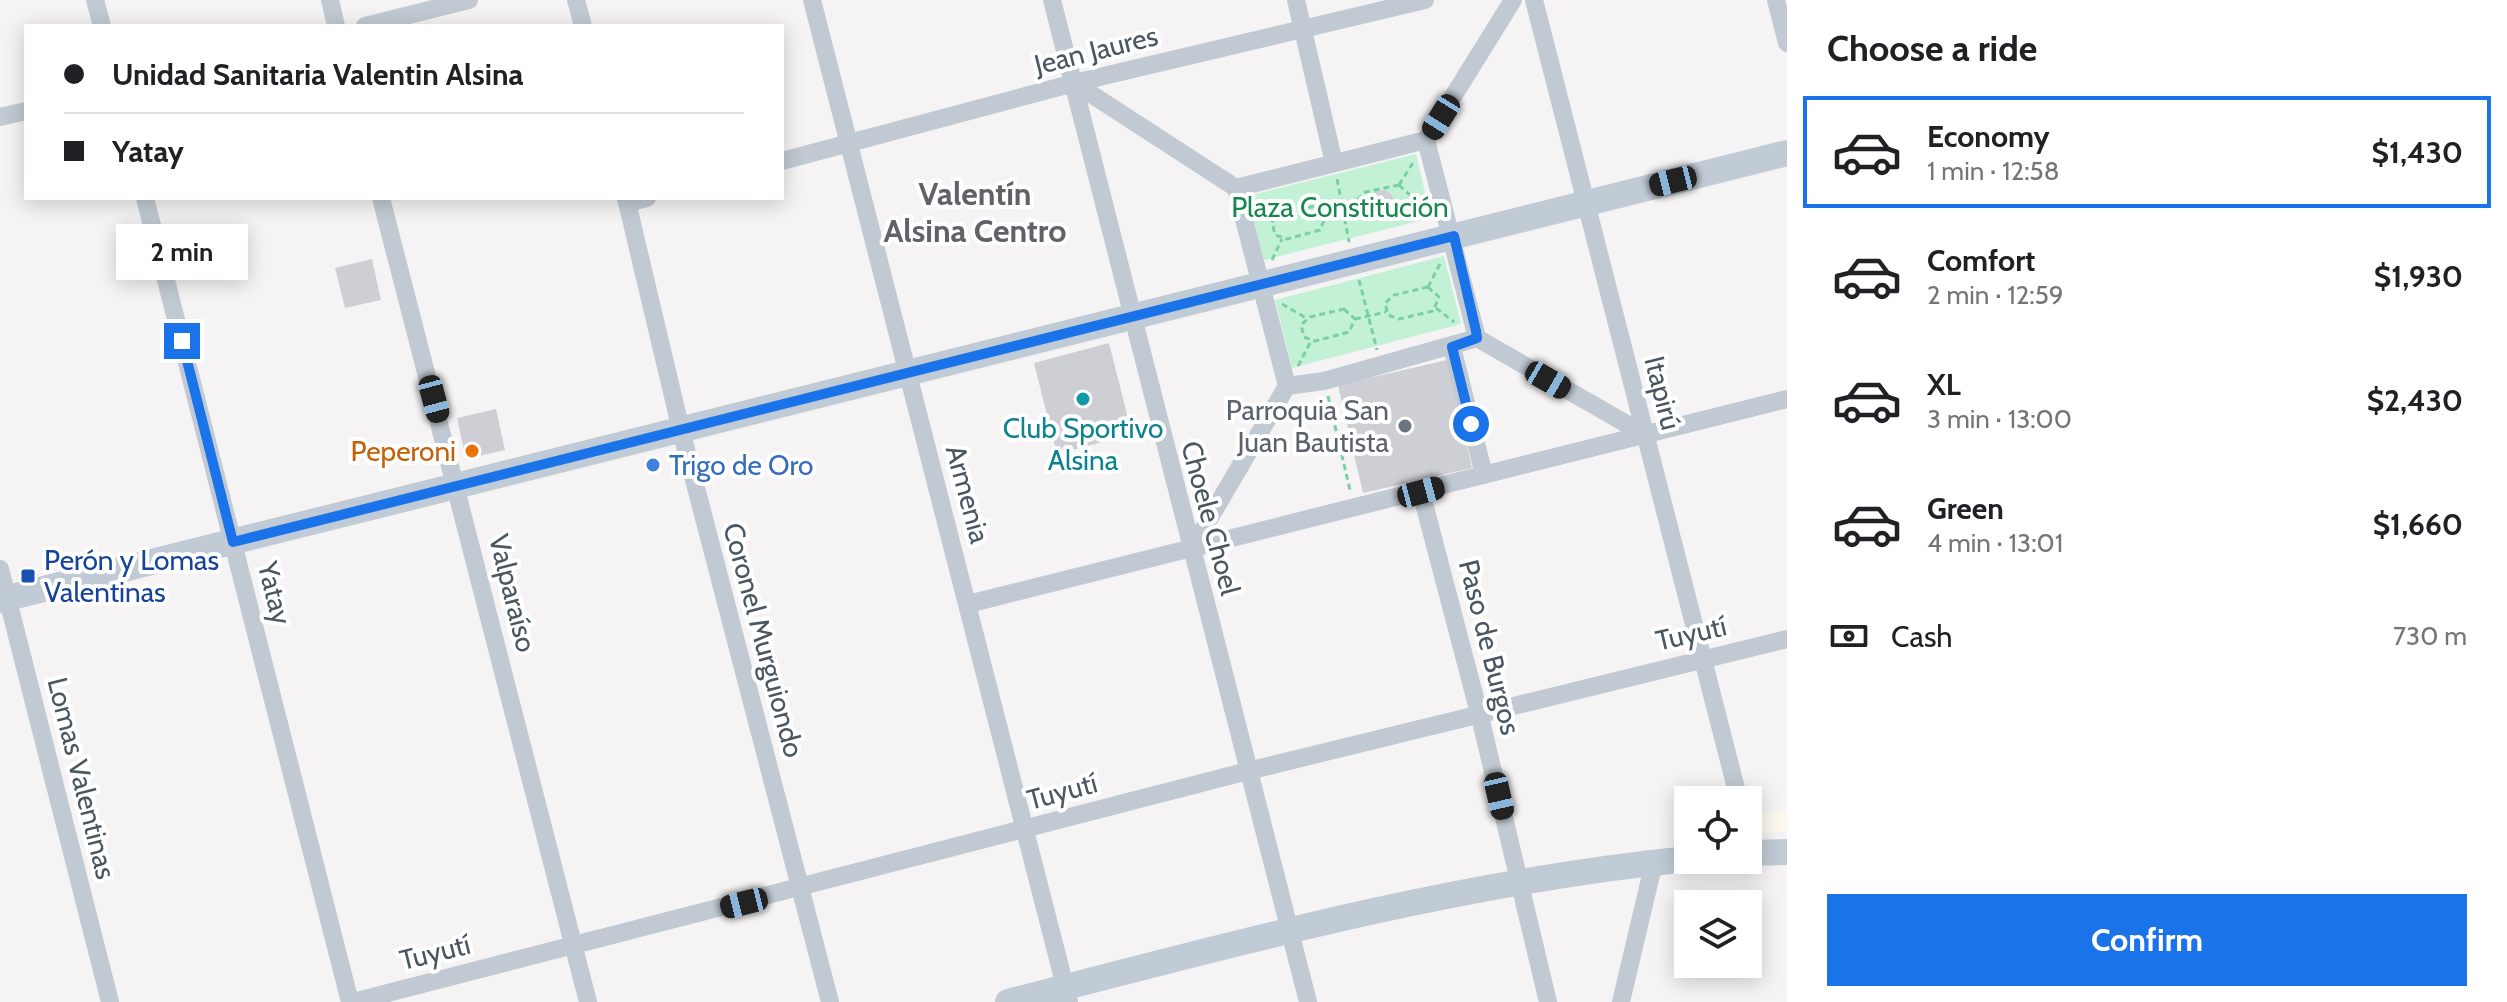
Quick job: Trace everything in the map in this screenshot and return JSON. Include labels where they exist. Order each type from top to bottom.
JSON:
[{"type":"street","points":[[95,0],[101,24]]},
{"type":"street","points":[[330,0],[336,24]]},
{"type":"street","points":[[373,24],[469,0]]},
{"type":"street","points":[[576,0],[582,24]]},
{"type":"street","name":"Armenia","points":[[812,0],[1067,994]]},
{"type":"street","name":"Choele Choel","points":[[1052,0],[1308,1002]]},
{"type":"street","points":[[1296,0],[1334,163]]},
{"type":"street","name":"Jean Jaures","points":[[784,160],[1074,83],[1425,0]]},
{"type":"street","points":[[1236,188],[1426,140],[1513,0]]},
{"type":"street","name":"Itapirú","points":[[1534,0],[1735,786]]},
{"type":"street","points":[[1776,0],[1787,43]]},
{"type":"street","points":[[1074,83],[1236,188],[1287,386],[1191,550]]},
{"type":"street","points":[[0,117],[24,111]]},
{"type":"street","points":[[1426,140],[1454,236],[1477,338],[1644,434]]},
{"type":"street","points":[[4,599],[1787,153]]},
{"type":"street","name":"Yatay","points":[[146,200],[352,1002]]},
{"type":"street","name":"Valparaíso","points":[[382,200],[588,1002]]},
{"type":"street","name":"Coronel Murguiondo","points":[[627,201],[681,430],[830,1002]]},
{"type":"street","points":[[1287,386],[1324,381],[1477,338]]},
{"type":"street","points":[[1452,347],[1484,475]]},
{"type":"street","points":[[968,604],[1787,399]]},
{"type":"street","name":"Paso de Burgos","points":[[1421,492],[1479,713],[1548,1002]]},
{"type":"street","name":"Lomas Valentinas","points":[[0,569],[4,599],[110,1002]]},
{"type":"street","name":"Tuyutí","points":[[352,1002],[800,889],[1248,771],[1787,639]]},
{"type":"street","points":[[1762,851],[1787,852]]},
{"type":"street","points":[[1008,1002],[1067,994],[1290,931],[1518,880],[1674,860]]},
{"type":"street","points":[[1621,1002],[1654,862]]},
{"type":"path","points":[[1399,185],[1410,195],[1404,208],[1366,217],[1357,209],[1356,201],[1361,194],[1399,185],[1426,140]]},
{"type":"path","points":[[1334,163],[1342,213],[1380,366]]},
{"type":"path","points":[[1315,206],[1326,216],[1326,224],[1316,231],[1282,239],[1273,231],[1272,222],[1281,214],[1315,206]]},
{"type":"path","points":[[1326,216],[1357,209]]},
{"type":"path","points":[[1355,319],[1386,312],[1399,319],[1429,312],[1438,305],[1439,297],[1428,287],[1394,295],[1385,303],[1386,312]]},
{"type":"path","points":[[1344,309],[1355,319],[1355,327],[1345,334],[1315,341],[1302,334],[1301,325],[1310,317],[1344,309]]},
{"type":"path","points":[[1324,381],[1355,509]]},
{"type":"shaded area","points":[[1787,810],[1787,831],[1762,833],[1762,814]]},
{"type":"green space","name":"Plaza Constitución","points":[[1416,154],[1431,218],[1264,260],[1248,196]]},
{"type":"green space","name":"Plaza Constitución","points":[[1444,256],[1461,324],[1292,368],[1275,300]]},
{"type":"building","points":[[1382,190],[1393,201],[1382,212],[1371,201]]},
{"type":"building","points":[[372,259],[381,300],[345,308],[335,268]]},
{"type":"building","name":"Club Sportivo Alsina","points":[[1109,343],[1132,434],[1057,454],[1034,363]]},
{"type":"building","name":"Parroquia San Juan Bautista","points":[[1447,360],[1472,468],[1363,493],[1338,385]]},
{"type":"building","points":[[496,409],[505,450],[466,459],[457,418]]},
{"type":"place","name":"Club Sportivo Alsina","points":[[1083,399]]},
{"type":"place","name":"Parroquia San Juan Bautista","points":[[1405,426]]},
{"type":"place","name":"Peperoni","points":[[472,451]]},
{"type":"place","name":"Trigo de Oro","points":[[653,465]]},
{"type":"place","name":"Perón y Lomas Valentinas","points":[[28,576]]},
{"type":"district","name":"Valentín Alsina Centro","points":[[975,212]]},
{"type":"route","points":[[182,341],[233,542],[1454,236],[1477,338],[1452,347],[1471,424]]}]
